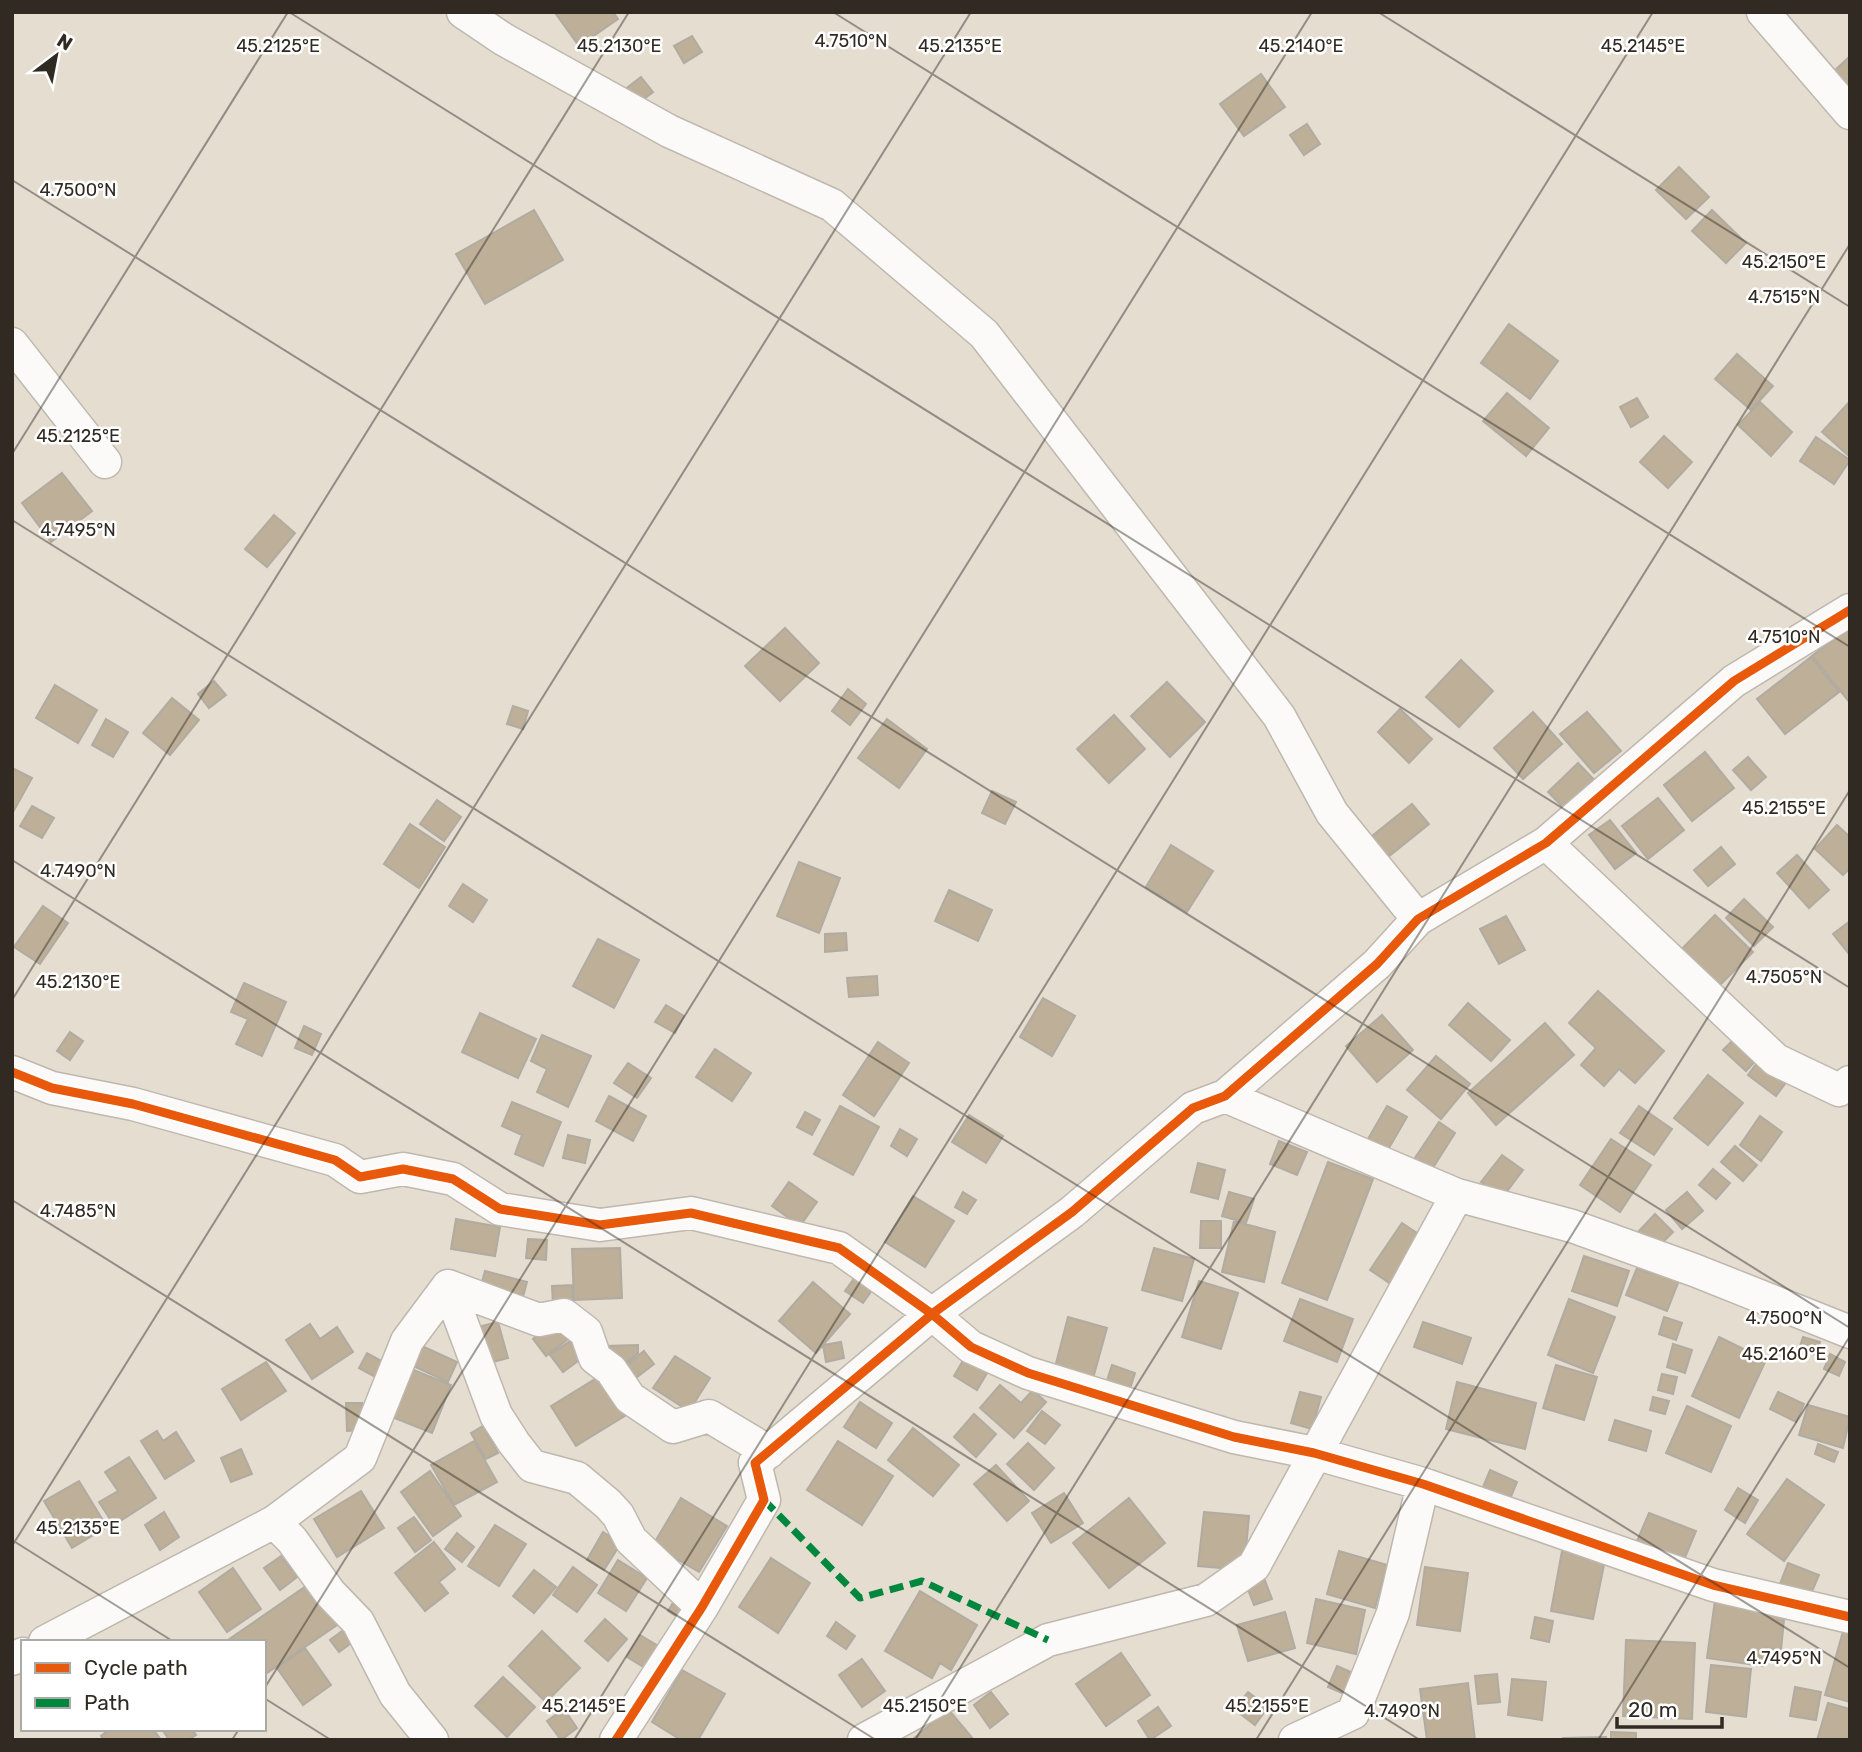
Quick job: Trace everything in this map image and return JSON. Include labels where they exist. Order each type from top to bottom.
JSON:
[{"type":"street","points":[[463,12],[503,39],[669,131],[832,205],[984,334],[1279,716],[1332,813],[1418,919]]},
{"type":"street","points":[[1763,12],[1850,113]]},
{"type":"street","points":[[12,344],[105,462]]},
{"type":"street","points":[[616,1740],[682,1634],[702,1607],[764,1500],[755,1463],[932,1314],[1072,1212],[1194,1108],[1225,1096],[1377,964],[1418,919],[1545,843],[1734,681],[1850,610]]},
{"type":"street","points":[[1545,843],[1776,1060],[1839,1090],[1850,1082]]},
{"type":"street","points":[[12,1072],[52,1088],[133,1104],[335,1160],[360,1177],[403,1169],[453,1179],[500,1209],[600,1225],[691,1213],[839,1248],[932,1314],[971,1347],[1028,1374],[1234,1437],[1314,1453],[1423,1484],[1713,1585],[1850,1616]]},
{"type":"street","points":[[1225,1096],[1457,1195],[1572,1226],[1694,1270],[1850,1332]]},
{"type":"street","points":[[864,1740],[1048,1640],[1206,1600],[1254,1566],[1457,1195]]},
{"type":"street","points":[[448,1286],[539,1320],[564,1315],[586,1332],[595,1358],[611,1370],[630,1398],[673,1427],[709,1416],[769,1452]]},
{"type":"street","points":[[50,1640],[274,1521],[360,1458],[407,1340],[448,1286]]},
{"type":"street","points":[[448,1286],[496,1415],[532,1466],[577,1478],[618,1515],[631,1540],[702,1607]]},
{"type":"street","points":[[1297,1739],[1353,1713],[1393,1613],[1423,1484]]},
{"type":"street","points":[[274,1521],[330,1593],[358,1622],[395,1694],[432,1740]]},
{"type":"building","points":[[613,12],[618,19],[579,46],[556,14]]},
{"type":"building","points":[[692,36],[702,52],[684,63],[674,46]]},
{"type":"building","points":[[1850,56],[1850,90],[1833,72]]},
{"type":"building","points":[[1261,74],[1285,107],[1244,136],[1220,104]]},
{"type":"building","points":[[641,77],[653,92],[635,106],[623,91]]},
{"type":"building","points":[[1307,124],[1320,144],[1304,155],[1290,135]]},
{"type":"building","points":[[1679,167],[1709,197],[1686,219],[1656,190]]},
{"type":"building","points":[[534,210],[563,260],[485,304],[456,254]]},
{"type":"building","points":[[1712,210],[1746,243],[1726,263],[1692,231]]},
{"type":"building","points":[[1509,324],[1558,361],[1530,399],[1481,363]]},
{"type":"building","points":[[1737,354],[1773,386],[1751,410],[1715,379]]},
{"type":"building","points":[[1507,393],[1549,428],[1526,456],[1483,421]]},
{"type":"building","points":[[1637,398],[1648,417],[1631,427],[1620,407]]},
{"type":"building","points":[[1850,401],[1850,457],[1822,432]]},
{"type":"building","points":[[1760,402],[1792,432],[1771,456],[1738,425]]},
{"type":"building","points":[[1664,436],[1692,462],[1668,488],[1640,462]]},
{"type":"building","points":[[1816,437],[1850,460],[1834,484],[1800,461]]},
{"type":"building","points":[[62,473],[92,511],[51,542],[22,503]]},
{"type":"building","points":[[274,515],[295,533],[267,567],[245,549]]},
{"type":"building","points":[[1850,627],[1850,703],[1812,656]]},
{"type":"building","points":[[785,628],[819,663],[780,701],[745,666]]},
{"type":"building","points":[[1811,657],[1839,692],[1785,734],[1757,699]]},
{"type":"building","points":[[1461,660],[1493,691],[1459,727],[1426,697]]},
{"type":"building","points":[[214,681],[226,695],[209,708],[198,694]]},
{"type":"building","points":[[1167,682],[1205,722],[1170,757],[1131,716]]},
{"type":"building","points":[[55,685],[97,710],[78,743],[36,718]]},
{"type":"building","points":[[848,689],[866,704],[850,725],[832,711]]},
{"type":"building","points":[[172,698],[199,720],[170,755],[143,733]]},
{"type":"building","points":[[513,706],[528,711],[523,729],[507,724]]},
{"type":"building","points":[[1400,709],[1432,739],[1409,763],[1378,732]]},
{"type":"building","points":[[1533,712],[1562,744],[1523,779],[1494,748]]},
{"type":"building","points":[[1587,712],[1621,751],[1594,773],[1560,734]]},
{"type":"building","points":[[1114,715],[1145,749],[1109,783],[1077,749]]},
{"type":"building","points":[[106,719],[128,732],[113,757],[92,745]]},
{"type":"building","points":[[887,719],[927,749],[899,788],[858,758]]},
{"type":"building","points":[[1705,752],[1734,788],[1692,821],[1664,785]]},
{"type":"building","points":[[1748,757],[1766,777],[1751,790],[1733,770]]},
{"type":"building","points":[[1578,763],[1599,785],[1569,813],[1548,792]]},
{"type":"building","points":[[12,768],[32,778],[12,814]]},
{"type":"building","points":[[992,791],[1016,802],[1005,824],[982,813]]},
{"type":"building","points":[[1658,798],[1684,830],[1648,859],[1622,826]]},
{"type":"building","points":[[437,800],[461,817],[444,841],[420,824]]},
{"type":"building","points":[[1412,804],[1429,824],[1388,857],[1372,836]]},
{"type":"building","points":[[32,806],[54,818],[42,838],[20,826]]},
{"type":"building","points":[[1610,820],[1636,853],[1615,869],[1589,835]]},
{"type":"building","points":[[410,824],[445,847],[419,888],[384,864]]},
{"type":"building","points":[[1837,825],[1850,837],[1850,868],[1843,875],[1815,849]]},
{"type":"building","points":[[1171,845],[1213,871],[1187,912],[1146,887]]},
{"type":"building","points":[[1721,847],[1735,864],[1708,886],[1694,870]]},
{"type":"building","points":[[1797,855],[1829,890],[1809,908],[1777,873]]},
{"type":"building","points":[[799,862],[840,878],[819,933],[777,916]]},
{"type":"building","points":[[463,884],[487,900],[473,922],[449,906]]},
{"type":"building","points":[[949,890],[992,910],[978,941],[935,921]]},
{"type":"building","points":[[1744,899],[1773,927],[1754,946],[1726,918]]},
{"type":"building","points":[[43,906],[68,923],[40,964],[14,947]]},
{"type":"building","points":[[1715,915],[1753,952],[1709,996],[1672,959]]},
{"type":"building","points":[[1506,916],[1525,950],[1499,964],[1480,929]]},
{"type":"building","points":[[1850,921],[1850,954],[1849,954],[1833,934]]},
{"type":"building","points":[[846,933],[847,950],[825,952],[825,934]]},
{"type":"building","points":[[598,939],[639,960],[614,1008],[573,986]]},
{"type":"building","points":[[877,976],[878,995],[849,997],[847,978]]},
{"type":"building","points":[[244,983],[286,1002],[262,1056],[236,1044],[248,1019],[231,1012]]},
{"type":"building","points":[[1598,991],[1664,1051],[1635,1083],[1619,1069],[1604,1086],[1581,1065],[1596,1048],[1569,1023]]},
{"type":"building","points":[[1043,998],[1075,1016],[1052,1056],[1020,1037]]},
{"type":"building","points":[[1468,1003],[1510,1040],[1491,1061],[1449,1025]]},
{"type":"building","points":[[666,1005],[684,1016],[675,1033],[655,1022]]},
{"type":"building","points":[[480,1013],[536,1039],[518,1078],[462,1052]]},
{"type":"building","points":[[1382,1015],[1413,1050],[1377,1082],[1346,1046]]},
{"type":"building","points":[[1545,1023],[1574,1055],[1496,1125],[1468,1093]]},
{"type":"building","points":[[304,1026],[321,1034],[312,1055],[295,1048]]},
{"type":"building","points":[[70,1032],[83,1041],[70,1060],[57,1051]]},
{"type":"building","points":[[542,1035],[591,1056],[568,1107],[537,1092],[547,1069],[531,1061]]},
{"type":"building","points":[[1738,1035],[1761,1055],[1746,1071],[1723,1050]]},
{"type":"building","points":[[878,1042],[909,1063],[874,1116],[843,1095]]},
{"type":"building","points":[[715,1049],[751,1073],[732,1101],[696,1077]]},
{"type":"building","points":[[1436,1056],[1470,1084],[1441,1119],[1407,1090]]},
{"type":"building","points":[[1762,1056],[1790,1077],[1776,1096],[1748,1075]]},
{"type":"building","points":[[628,1063],[651,1078],[637,1098],[614,1083]]},
{"type":"building","points":[[1708,1075],[1743,1103],[1708,1145],[1674,1118]]},
{"type":"building","points":[[609,1096],[646,1116],[633,1141],[596,1121]]},
{"type":"building","points":[[512,1102],[561,1122],[543,1166],[515,1154],[522,1135],[502,1126]]},
{"type":"building","points":[[840,1106],[879,1127],[853,1175],[814,1154]]},
{"type":"building","points":[[1387,1106],[1407,1117],[1385,1155],[1365,1144]]},
{"type":"building","points":[[1639,1106],[1672,1129],[1654,1155],[1620,1133]]},
{"type":"building","points":[[805,1112],[820,1120],[812,1135],[797,1127]]},
{"type":"building","points":[[969,1115],[1003,1136],[986,1163],[952,1142]]},
{"type":"building","points":[[1760,1116],[1782,1132],[1761,1161],[1740,1145]]},
{"type":"building","points":[[1439,1122],[1455,1133],[1431,1171],[1413,1161]]},
{"type":"building","points":[[900,1129],[917,1139],[907,1156],[891,1146]]},
{"type":"building","points":[[568,1135],[590,1140],[585,1163],[563,1158]]},
{"type":"building","points":[[1611,1139],[1651,1165],[1620,1212],[1580,1185]]},
{"type":"building","points":[[1279,1141],[1307,1152],[1297,1175],[1270,1164]]},
{"type":"building","points":[[1735,1146],[1757,1165],[1743,1181],[1721,1162]]},
{"type":"building","points":[[1502,1155],[1523,1170],[1502,1198],[1481,1182]]},
{"type":"building","points":[[1328,1162],[1373,1179],[1327,1300],[1282,1283]]},
{"type":"building","points":[[1198,1163],[1225,1170],[1218,1199],[1191,1192]]},
{"type":"building","points":[[1713,1169],[1730,1183],[1716,1199],[1699,1185]]},
{"type":"building","points":[[789,1182],[817,1202],[800,1226],[772,1206]]},
{"type":"building","points":[[963,1192],[976,1200],[967,1214],[955,1207]]},
{"type":"building","points":[[1229,1192],[1254,1199],[1246,1223],[1222,1216]]},
{"type":"building","points":[[1687,1192],[1703,1211],[1682,1229],[1666,1210]]},
{"type":"building","points":[[913,1196],[954,1221],[925,1267],[885,1242]]},
{"type":"building","points":[[1655,1214],[1673,1232],[1656,1249],[1638,1232]]},
{"type":"building","points":[[456,1219],[500,1227],[495,1256],[451,1249]]},
{"type":"building","points":[[1201,1221],[1221,1221],[1221,1248],[1200,1248]]},
{"type":"building","points":[[1234,1221],[1275,1232],[1264,1282],[1222,1272]]},
{"type":"building","points":[[1402,1223],[1423,1237],[1391,1284],[1370,1270]]},
{"type":"building","points":[[528,1239],[547,1240],[546,1260],[526,1258]]},
{"type":"building","points":[[620,1248],[622,1298],[574,1300],[572,1249]]},
{"type":"building","points":[[1154,1248],[1194,1259],[1182,1301],[1142,1290]]},
{"type":"building","points":[[1584,1256],[1629,1271],[1617,1306],[1572,1291]]},
{"type":"building","points":[[1652,1266],[1680,1278],[1667,1311],[1626,1295],[1637,1268],[1649,1273]]},
{"type":"building","points":[[485,1271],[527,1282],[521,1304],[479,1293]]},
{"type":"building","points":[[858,1273],[875,1286],[863,1303],[845,1291]]},
{"type":"building","points":[[1199,1281],[1238,1293],[1221,1349],[1182,1337]]},
{"type":"building","points":[[813,1282],[850,1314],[816,1353],[779,1321]]},
{"type":"building","points":[[572,1285],[573,1304],[553,1305],[552,1286]]},
{"type":"building","points":[[1300,1299],[1353,1319],[1337,1362],[1284,1341]]},
{"type":"building","points":[[1569,1299],[1615,1317],[1593,1373],[1548,1355]]},
{"type":"building","points":[[1068,1317],[1107,1328],[1092,1382],[1054,1371]]},
{"type":"building","points":[[1664,1317],[1682,1323],[1676,1340],[1659,1334]]},
{"type":"building","points":[[498,1322],[508,1358],[485,1364],[474,1328]]},
{"type":"building","points":[[555,1322],[568,1339],[546,1356],[533,1339]]},
{"type":"building","points":[[1423,1322],[1471,1338],[1462,1364],[1414,1347]]},
{"type":"building","points":[[310,1324],[320,1339],[337,1327],[353,1352],[312,1379],[286,1340]]},
{"type":"building","points":[[1719,1337],[1766,1360],[1739,1418],[1692,1396]]},
{"type":"building","points":[[1803,1337],[1820,1342],[1816,1355],[1799,1349]]},
{"type":"building","points":[[411,1341],[457,1362],[448,1382],[402,1361]]},
{"type":"building","points":[[570,1341],[582,1358],[563,1372],[550,1355]]},
{"type":"building","points":[[841,1342],[844,1358],[826,1362],[823,1345]]},
{"type":"building","points":[[1673,1344],[1692,1350],[1685,1373],[1667,1367]]},
{"type":"building","points":[[638,1345],[638,1353],[622,1366],[605,1346]]},
{"type":"building","points":[[644,1351],[654,1364],[636,1378],[625,1366]]},
{"type":"building","points":[[367,1353],[385,1363],[377,1378],[359,1368]]},
{"type":"building","points":[[1830,1354],[1845,1362],[1839,1376],[1824,1369]]},
{"type":"building","points":[[675,1356],[710,1378],[689,1411],[653,1388]]},
{"type":"building","points":[[964,1359],[987,1373],[977,1390],[954,1376]]},
{"type":"building","points":[[266,1362],[286,1391],[241,1420],[222,1389]]},
{"type":"building","points":[[1112,1365],[1135,1373],[1127,1398],[1104,1390]]},
{"type":"building","points":[[1556,1365],[1597,1377],[1584,1420],[1543,1408]]},
{"type":"building","points":[[406,1367],[451,1385],[432,1433],[387,1415]]},
{"type":"building","points":[[603,1374],[628,1414],[576,1446],[551,1406]]},
{"type":"building","points":[[1662,1374],[1677,1377],[1673,1394],[1658,1390]]},
{"type":"building","points":[[1457,1382],[1536,1403],[1525,1449],[1446,1429]]},
{"type":"building","points":[[1000,1385],[1021,1403],[1033,1390],[1046,1402],[1014,1438],[980,1408]]},
{"type":"building","points":[[1300,1392],[1321,1397],[1312,1429],[1291,1423]]},
{"type":"building","points":[[1778,1392],[1804,1404],[1796,1422],[1770,1409]]},
{"type":"building","points":[[1653,1397],[1669,1401],[1665,1414],[1650,1410]]},
{"type":"building","points":[[860,1402],[892,1423],[876,1448],[844,1427]]},
{"type":"building","points":[[346,1403],[362,1403],[362,1430],[347,1431]]},
{"type":"building","points":[[1808,1405],[1850,1417],[1843,1448],[1799,1435]]},
{"type":"building","points":[[1687,1406],[1731,1426],[1711,1472],[1666,1453]]},
{"type":"building","points":[[1042,1411],[1060,1425],[1045,1444],[1027,1431]]},
{"type":"building","points":[[974,1414],[996,1434],[976,1457],[954,1437]]},
{"type":"building","points":[[1615,1420],[1651,1431],[1646,1451],[1609,1440]]},
{"type":"building","points":[[483,1426],[498,1453],[486,1459],[471,1433]]},
{"type":"building","points":[[913,1428],[959,1465],[933,1496],[888,1460]]},
{"type":"building","points":[[157,1431],[163,1441],[176,1432],[194,1461],[165,1479],[141,1441]]},
{"type":"building","points":[[474,1441],[497,1482],[454,1505],[431,1465]]},
{"type":"building","points":[[838,1441],[893,1476],[862,1525],[807,1490]]},
{"type":"building","points":[[1028,1443],[1054,1468],[1034,1490],[1007,1464]]},
{"type":"building","points":[[1818,1444],[1838,1452],[1834,1462],[1815,1454]]},
{"type":"building","points":[[241,1449],[252,1474],[231,1482],[221,1458]]},
{"type":"building","points":[[129,1457],[156,1498],[114,1525],[99,1502],[118,1491],[105,1472]]},
{"type":"building","points":[[996,1465],[1029,1501],[1007,1521],[974,1484]]},
{"type":"building","points":[[1490,1470],[1517,1482],[1510,1499],[1483,1487]]},
{"type":"building","points":[[430,1471],[461,1516],[433,1536],[401,1492]]},
{"type":"building","points":[[1787,1479],[1824,1505],[1784,1561],[1747,1534]]},
{"type":"building","points":[[79,1481],[107,1527],[72,1548],[44,1501]]},
{"type":"building","points":[[1738,1488],[1758,1500],[1745,1523],[1725,1510]]},
{"type":"building","points":[[361,1491],[384,1528],[337,1557],[314,1519]]},
{"type":"building","points":[[1064,1493],[1083,1523],[1051,1543],[1032,1513]]},
{"type":"building","points":[[681,1498],[727,1526],[699,1572],[653,1545]]},
{"type":"building","points":[[1129,1498],[1165,1543],[1109,1588],[1073,1543]]},
{"type":"building","points":[[164,1512],[179,1537],[160,1550],[145,1525]]},
{"type":"building","points":[[1204,1512],[1249,1516],[1244,1570],[1198,1566]]},
{"type":"building","points":[[1649,1513],[1696,1531],[1684,1560],[1637,1541]]},
{"type":"building","points":[[414,1517],[431,1540],[415,1552],[398,1528]]},
{"type":"building","points":[[495,1525],[526,1544],[499,1586],[468,1566]]},
{"type":"building","points":[[603,1532],[621,1543],[604,1570],[587,1560]]},
{"type":"building","points":[[457,1533],[474,1547],[462,1562],[445,1549]]},
{"type":"building","points":[[434,1542],[455,1569],[439,1582],[448,1593],[425,1611],[395,1573]]},
{"type":"building","points":[[1339,1551],[1387,1565],[1375,1608],[1327,1594]]},
{"type":"building","points":[[1562,1551],[1605,1560],[1593,1619],[1551,1611]]},
{"type":"building","points":[[281,1556],[297,1577],[280,1590],[264,1568]]},
{"type":"building","points":[[771,1558],[810,1583],[778,1633],[739,1607]]},
{"type":"building","points":[[618,1560],[647,1578],[626,1611],[598,1593]]},
{"type":"building","points":[[1788,1563],[1819,1575],[1810,1596],[1780,1584]]},
{"type":"building","points":[[573,1567],[597,1585],[577,1612],[553,1595]]},
{"type":"building","points":[[1425,1567],[1468,1573],[1460,1631],[1417,1625]]},
{"type":"building","points":[[233,1568],[261,1609],[227,1632],[199,1592]]},
{"type":"building","points":[[534,1570],[556,1587],[534,1613],[513,1596]]},
{"type":"building","points":[[1264,1578],[1272,1599],[1254,1605],[1246,1584]]},
{"type":"building","points":[[312,1582],[340,1623],[266,1674],[266,1640],[228,1640]]},
{"type":"building","points":[[920,1591],[977,1625],[951,1670],[940,1663],[932,1678],[885,1651]]},
{"type":"building","points":[[678,1595],[694,1605],[684,1621],[668,1611]]},
{"type":"building","points":[[1316,1599],[1365,1610],[1356,1654],[1307,1643]]},
{"type":"building","points":[[1715,1600],[1785,1609],[1781,1650],[1766,1648],[1763,1666],[1707,1658]]},
{"type":"building","points":[[1285,1612],[1295,1648],[1248,1661],[1237,1625]]},
{"type":"building","points":[[1535,1617],[1553,1621],[1549,1642],[1531,1638]]},
{"type":"building","points":[[605,1619],[627,1639],[608,1661],[585,1641]]},
{"type":"building","points":[[836,1622],[855,1636],[846,1649],[827,1636]]},
{"type":"building","points":[[1844,1628],[1850,1629],[1850,1702],[1825,1695]]},
{"type":"building","points":[[345,1629],[354,1641],[339,1652],[330,1640]]},
{"type":"building","points":[[542,1631],[580,1668],[546,1702],[509,1666]]},
{"type":"building","points":[[640,1635],[667,1651],[653,1673],[627,1657]]},
{"type":"building","points":[[1626,1640],[1695,1643],[1692,1719],[1623,1716]]},
{"type":"building","points":[[305,1648],[331,1685],[303,1705],[277,1668]]},
{"type":"building","points":[[1121,1653],[1150,1695],[1106,1726],[1076,1684]]},
{"type":"building","points":[[862,1659],[885,1691],[862,1707],[839,1675]]},
{"type":"building","points":[[1711,1665],[1751,1669],[1746,1717],[1706,1712]]},
{"type":"building","points":[[1337,1666],[1360,1676],[1351,1697],[1328,1687]]},
{"type":"building","points":[[682,1670],[725,1694],[698,1740],[681,1740],[652,1722]]},
{"type":"building","points":[[1497,1674],[1500,1702],[1478,1704],[1475,1676]]},
{"type":"building","points":[[503,1677],[535,1707],[507,1737],[475,1706]]},
{"type":"building","points":[[1512,1679],[1546,1682],[1542,1720],[1508,1715]]},
{"type":"building","points":[[1468,1683],[1475,1740],[1427,1740],[1420,1689]]},
{"type":"building","points":[[1795,1687],[1821,1692],[1816,1720],[1790,1716]]},
{"type":"building","points":[[991,1692],[1008,1714],[990,1728],[974,1705]]},
{"type":"building","points":[[1248,1692],[1268,1707],[1255,1725],[1234,1709]]},
{"type":"building","points":[[1828,1703],[1850,1709],[1850,1740],[1817,1740]]},
{"type":"building","points":[[1158,1707],[1171,1726],[1150,1740],[1138,1721]]},
{"type":"building","points":[[564,1709],[577,1728],[561,1740],[547,1721]]},
{"type":"building","points":[[948,1709],[974,1740],[912,1740]]},
{"type":"building","points":[[107,1731],[154,1731],[161,1740],[104,1740],[101,1736]]},
{"type":"building","points":[[163,1731],[193,1731],[196,1735],[188,1740],[169,1740]]},
{"type":"building","points":[[1611,1732],[1636,1733],[1636,1740],[1611,1740]]},
{"type":"building","points":[[1606,1737],[1606,1740],[1563,1740],[1563,1738]]},
{"type":"marked path","points":[[764,1500],[860,1598],[922,1581],[1048,1640]]},
{"type":"cycle path","points":[[616,1740],[702,1607],[764,1500],[755,1463],[932,1314],[1072,1212],[1193,1108],[1225,1096],[1377,964],[1418,919],[1546,843],[1734,681],[1850,610]]},
{"type":"cycle path","points":[[12,1072],[52,1088],[133,1104],[335,1160],[360,1177],[403,1169],[453,1179],[500,1209],[600,1225],[691,1213],[839,1248],[932,1314],[971,1347],[1028,1373],[1234,1437],[1314,1453],[1423,1484],[1713,1585],[1850,1617]]}]
